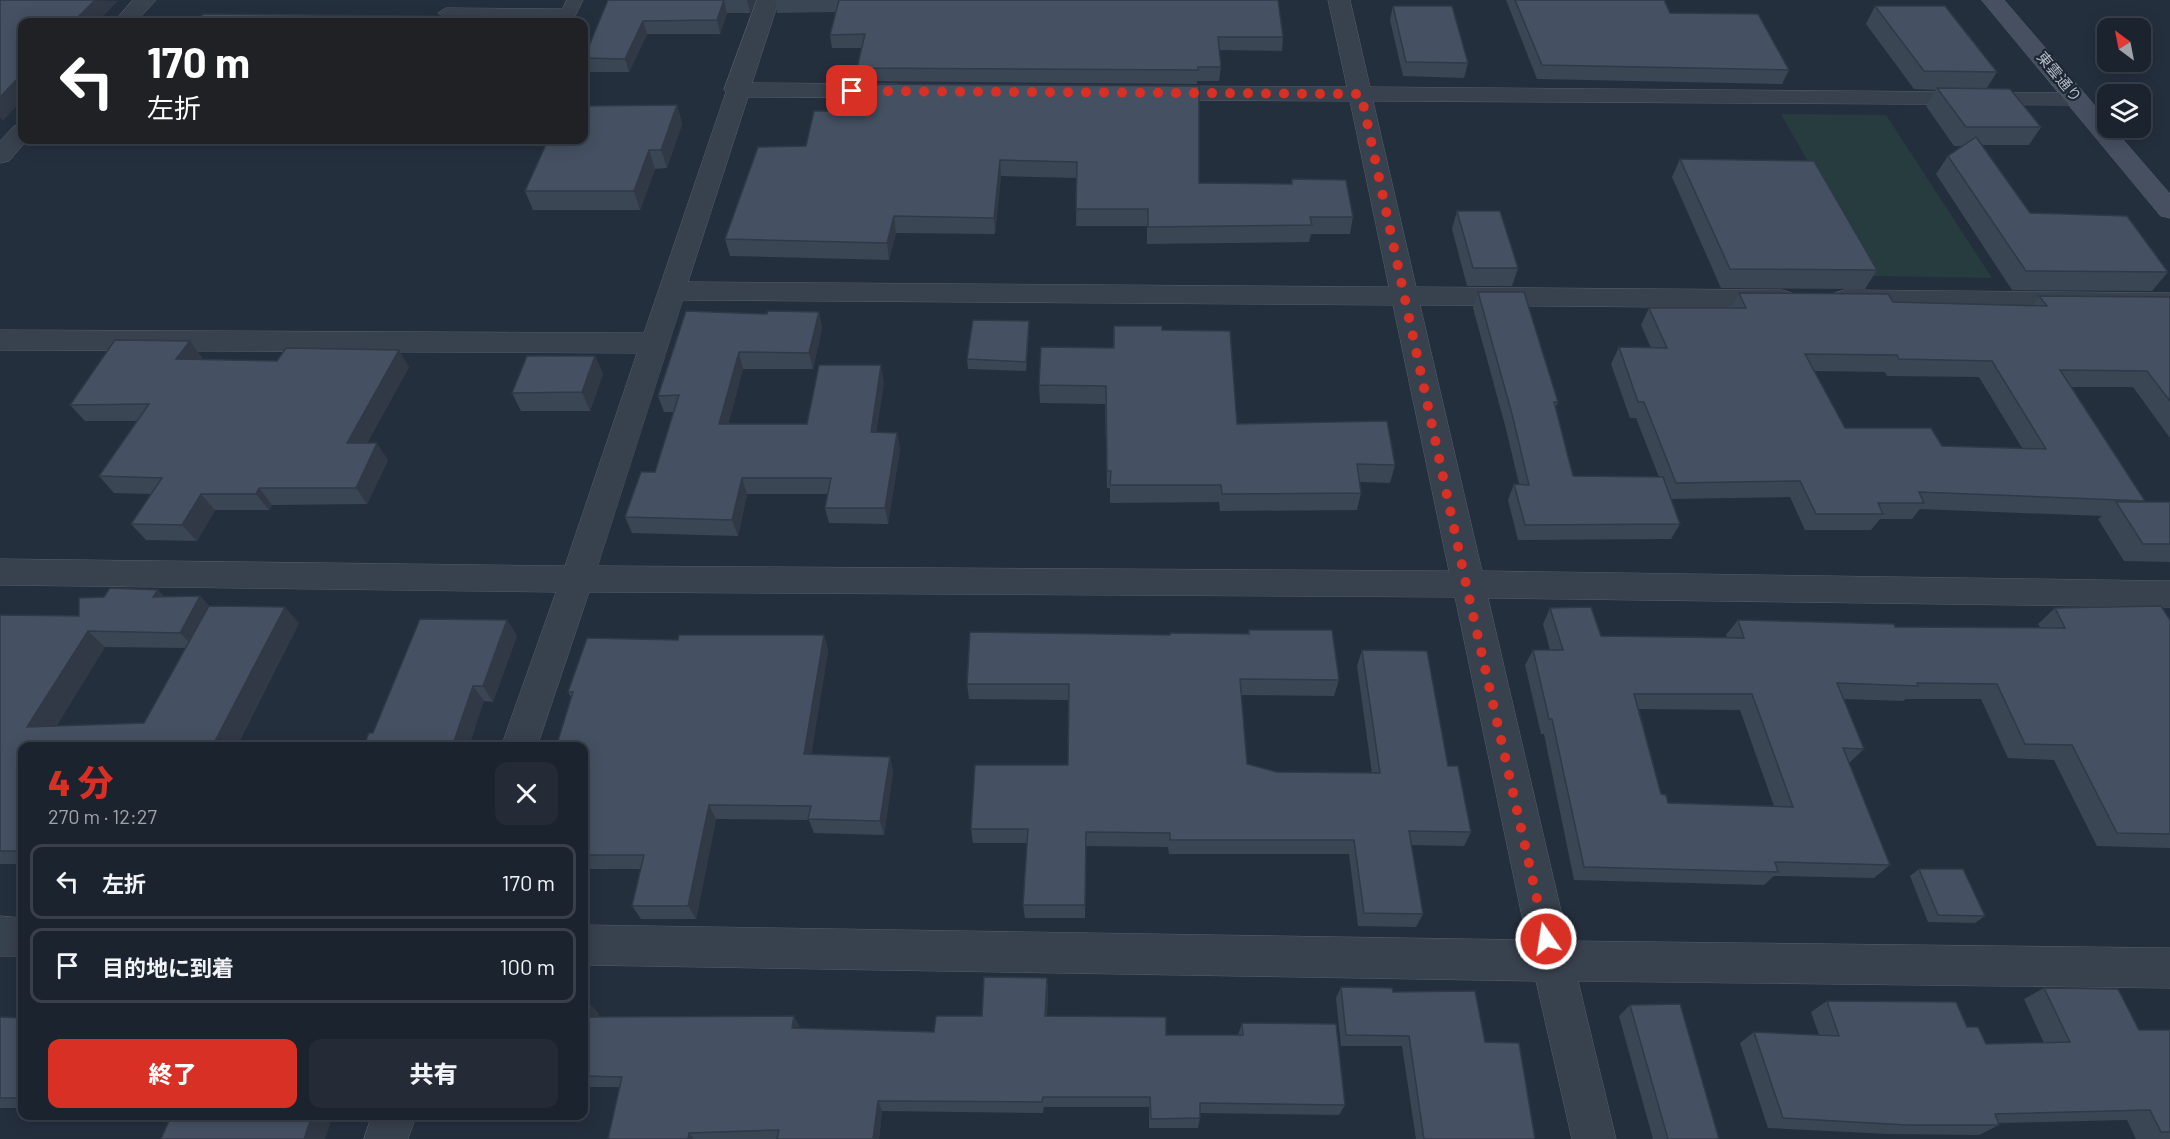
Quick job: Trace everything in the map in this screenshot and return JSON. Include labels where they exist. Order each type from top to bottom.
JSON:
[{"type":"street","points":[[128,18],[145,0]]},
{"type":"street","points":[[521,742],[577,579],[736,90],[768,0]]},
{"type":"street","points":[[1340,0],[1466,584],[1594,1139]]},
{"type":"street","name":"東雲通り","points":[[1993,0],[2170,210]]},
{"type":"street","points":[[736,90],[913,92]]},
{"type":"street","points":[[1137,93],[2076,98]]},
{"type":"street","points":[[0,156],[18,136]]},
{"type":"street","points":[[670,291],[2170,302]]},
{"type":"street","points":[[0,340],[653,343]]},
{"type":"street","points":[[0,572],[577,579],[1466,584],[2170,594]]},
{"type":"street","points":[[0,936],[18,937]]},
{"type":"street","points":[[588,945],[1552,961],[2170,968]]},
{"type":"street","points":[[386,1139],[393,1120]]},
{"type":"lane","points":[[447,12],[568,14],[575,0]]},
{"type":"green space","points":[[1781,114],[1886,115],[1992,278],[1873,276]]},
{"type":"building","points":[[0,0],[95,0],[77,18],[18,18],[18,78],[0,97]]},
{"type":"building","points":[[608,0],[724,0],[717,20],[643,21],[625,59],[588,58],[588,48]]},
{"type":"building","points":[[839,0],[1278,0],[1283,37],[1218,37],[1221,67],[1198,67],[1198,70],[857,68],[865,34],[830,35]]},
{"type":"building","points":[[1515,0],[1664,0],[1670,13],[1758,14],[1789,70],[1542,65]]},
{"type":"building","points":[[1393,6],[1452,6],[1468,63],[1406,62]]},
{"type":"building","points":[[1875,6],[1945,6],[1997,72],[1924,71]]},
{"type":"building","points":[[203,14],[512,17],[511,18],[200,18]]},
{"type":"building","points":[[852,84],[1199,86],[1199,183],[1292,184],[1292,179],[1346,180],[1353,217],[1310,217],[1312,225],[1148,227],[1148,209],[1076,209],[1077,162],[1000,160],[994,218],[894,216],[887,243],[725,239],[758,147],[806,146],[814,111],[846,111]]},
{"type":"building","points":[[1937,88],[2010,89],[2041,127],[1966,127]]},
{"type":"building","points":[[677,105],[661,150],[649,150],[634,191],[525,191],[546,144],[588,144],[588,106]]},
{"type":"building","points":[[1976,137],[2030,213],[2127,216],[2168,272],[2026,271],[1948,156]]},
{"type":"building","points":[[1680,159],[1814,161],[1877,270],[1730,269]]},
{"type":"building","points":[[1457,211],[1500,211],[1518,268],[1473,268]]},
{"type":"building","points":[[1478,292],[1524,292],[1558,402],[1554,402],[1573,476],[1663,477],[1680,524],[1525,525],[1514,484],[1529,485]]},
{"type":"building","points":[[1739,293],[1888,294],[1893,302],[2047,306],[2039,296],[2170,297],[2170,401],[2147,371],[2060,370],[2145,501],[1919,492],[1924,503],[1878,503],[1883,514],[1816,514],[1800,481],[1676,483],[1644,402],[1638,402],[1619,347],[1667,348],[1649,308],[1746,308]],"holes":[[[1805,354],[1897,355],[1899,359],[1992,361],[2046,449],[1942,446],[1931,428],[1845,428]]]},
{"type":"building","points":[[686,311],[767,314],[768,311],[819,312],[809,353],[739,352],[719,424],[807,424],[819,365],[881,365],[871,432],[897,433],[885,508],[825,508],[831,478],[742,478],[732,520],[625,517],[641,472],[655,472],[679,395],[658,396]]},
{"type":"building","points":[[973,320],[1029,321],[1026,362],[967,359]]},
{"type":"building","points":[[1114,326],[1162,326],[1162,330],[1230,331],[1237,424],[1387,421],[1395,465],[1357,464],[1361,493],[1222,494],[1221,485],[1110,485],[1111,471],[1107,471],[1106,386],[1039,385],[1041,347],[1114,348]]},
{"type":"building","points":[[115,340],[190,341],[176,359],[277,361],[286,348],[399,350],[347,443],[377,443],[356,488],[259,488],[256,494],[201,494],[182,525],[131,524],[162,478],[99,476],[149,404],[70,405]]},
{"type":"building","points":[[527,356],[595,356],[582,392],[512,393]]},
{"type":"building","points":[[2116,502],[2170,502],[2170,544],[2143,544]]},
{"type":"building","points":[[110,588],[158,590],[153,597],[200,596],[180,633],[88,631],[27,727],[144,723],[209,606],[285,607],[215,742],[18,742],[18,851],[0,851],[0,615],[79,616],[79,598],[104,597]]},
{"type":"building","points":[[2161,606],[2170,620],[2170,834],[2117,833],[2072,745],[2025,744],[1997,684],[1917,683],[1918,686],[1837,683],[1864,749],[1843,748],[1890,865],[1775,862],[1778,872],[1584,867],[1552,719],[1549,719],[1533,650],[1563,650],[1550,608],[1591,607],[1601,636],[1744,638],[1738,620],[1894,624],[1895,627],[2065,628],[2055,608]],"holes":[[[1634,694],[1752,694],[1793,807],[1668,803],[1666,795],[1661,794]]]},
{"type":"building","points":[[420,619],[507,620],[483,686],[473,686],[454,742],[365,742],[369,733],[373,733]]},
{"type":"building","points":[[1249,630],[1332,630],[1339,680],[1240,679],[1247,764],[1277,772],[1380,773],[1362,650],[1427,651],[1448,766],[1458,766],[1471,832],[1409,831],[1423,914],[1364,913],[1354,840],[1170,840],[1170,833],[1086,832],[1085,905],[1023,905],[1028,829],[971,829],[975,765],[1068,765],[1069,684],[967,684],[970,632],[1170,635],[1170,633],[1249,634]]},
{"type":"building","points":[[679,635],[824,635],[804,754],[890,757],[880,821],[808,819],[811,806],[709,805],[688,906],[632,906],[644,855],[588,855],[588,742],[558,742],[573,692],[568,692],[587,638],[678,640]]},
{"type":"building","points":[[1919,869],[1963,869],[1985,916],[1938,915]]},
{"type":"building","points":[[984,977],[1047,978],[1045,1016],[1166,1017],[1166,1035],[1243,1035],[1242,1023],[1336,1024],[1345,1105],[1200,1103],[1200,1118],[1151,1119],[1150,1097],[1043,1097],[1042,1102],[878,1101],[873,1139],[777,1139],[779,1130],[689,1133],[688,1139],[608,1139],[622,1077],[588,1076],[588,1017],[794,1016],[792,1028],[934,1032],[936,1016],[982,1016]]},
{"type":"building","points":[[1341,987],[1392,988],[1393,992],[1475,991],[1485,1042],[1519,1043],[1535,1139],[1424,1139],[1409,1036],[1346,1035]]},
{"type":"building","points":[[2044,988],[2118,989],[2139,1030],[2170,1030],[2170,1132],[2161,1132],[2150,1110],[1995,1114],[1999,1125],[1907,1125],[1783,1118],[1754,1032],[1839,1036],[1827,1001],[1956,1002],[1967,1027],[1978,1027],[1986,1044],[2070,1042]]},
{"type":"building","points":[[1680,1004],[1719,1139],[1668,1139],[1630,1005]]},
{"type":"building","points":[[0,1017],[18,1018],[18,1098],[0,1098]]},
{"type":"building","points":[[169,1120],[311,1120],[304,1139],[161,1139]]},
{"type":"route","points":[[852,91],[1361,94],[1466,584],[1546,939]]}]
